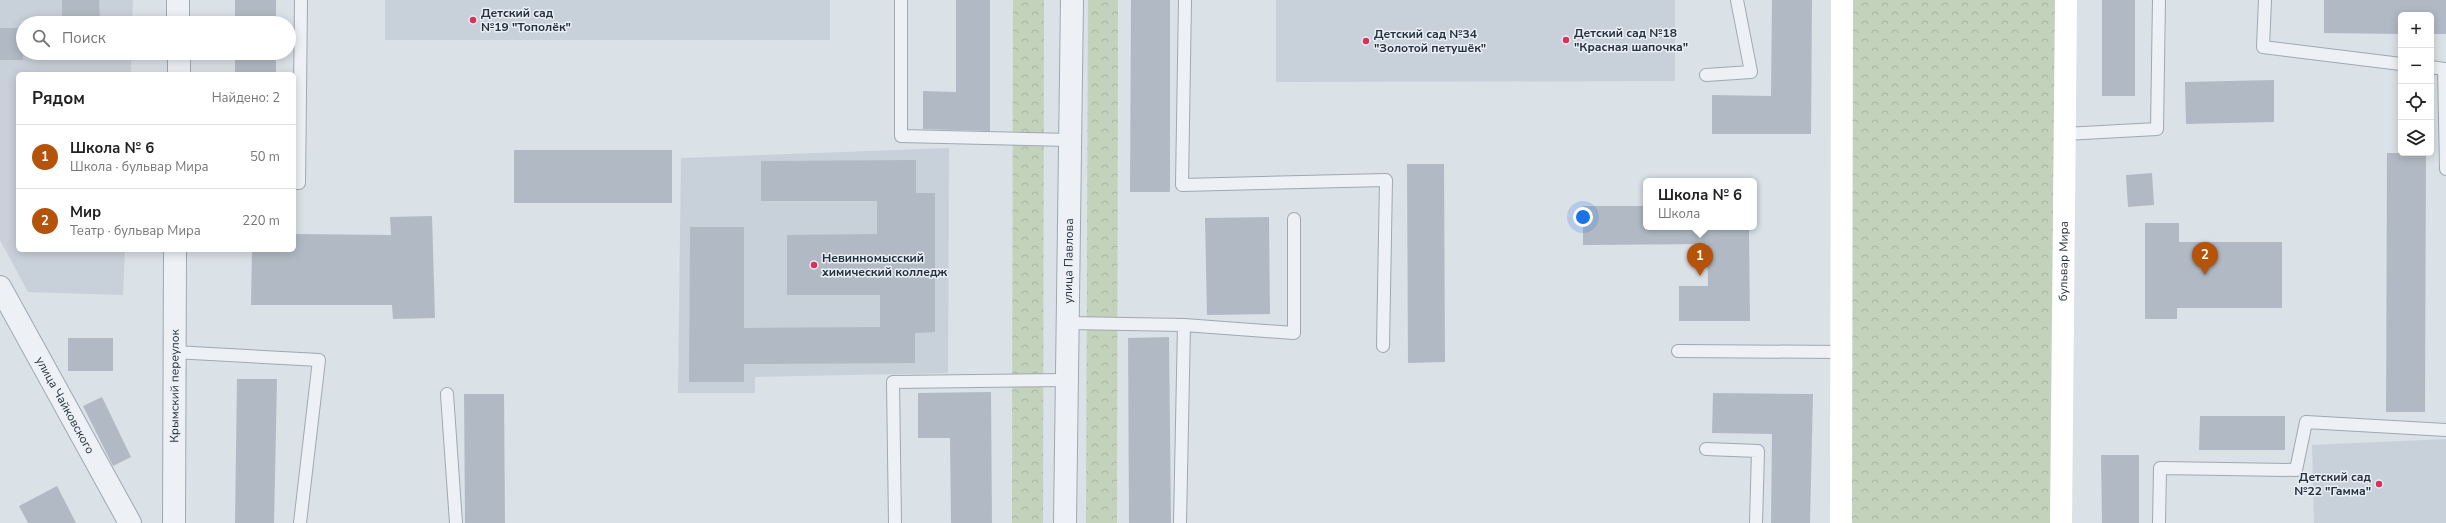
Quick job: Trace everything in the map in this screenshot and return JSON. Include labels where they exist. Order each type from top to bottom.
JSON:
[{"type":"street","points":[[178,0],[178,16]]},
{"type":"street","name":"улица Павлова","points":[[1065,523],[1072,0]]},
{"type":"street","points":[[1841,523],[1842,0]]},
{"type":"street","name":"бульвар Мира","points":[[2061,523],[2066,0]]},
{"type":"street","points":[[179,60],[179,72]]},
{"type":"street","name":"Крымский переулок","points":[[174,523],[175,252]]},
{"type":"street","name":"улица Чайковского","points":[[0,287],[130,523]]},
{"type":"lane","points":[[296,183],[299,183],[301,0]]},
{"type":"lane","points":[[901,0],[901,136],[1070,140]]},
{"type":"lane","points":[[1185,0],[1182,185],[1386,180],[1383,346]]},
{"type":"lane","points":[[1706,75],[1751,72],[1737,0]]},
{"type":"lane","points":[[2065,134],[2157,129],[2158,0]]},
{"type":"lane","points":[[2265,0],[2263,46],[2398,64]]},
{"type":"lane","points":[[2434,67],[2444,69],[2446,169]]},
{"type":"lane","points":[[1068,323],[1184,325],[1294,334],[1294,219]]},
{"type":"lane","points":[[1180,523],[1184,325]]},
{"type":"lane","points":[[1678,351],[1841,352]]},
{"type":"lane","points":[[174,352],[319,360],[300,523]]},
{"type":"lane","points":[[895,523],[893,382],[1068,380]]},
{"type":"lane","points":[[447,394],[456,523]]},
{"type":"lane","points":[[2159,523],[2160,468],[2296,470],[2306,422],[2446,430]]},
{"type":"lane","points":[[1706,450],[1758,451],[1756,523]]},
{"type":"shaded area","points":[[0,0],[133,0],[132,16],[16,16],[16,60],[131,60],[131,72],[16,72],[16,252],[125,252],[123,295],[28,292],[0,240]]},
{"type":"shaded area","points":[[385,0],[830,0],[830,40],[385,40]]},
{"type":"shaded area","points":[[1276,0],[1675,0],[1675,81],[1276,82]]},
{"type":"shaded area","name":"Невинномысский химический колледж","points":[[949,148],[948,373],[755,377],[755,393],[678,393],[681,158]]},
{"type":"shaded area","name":"Детский сад №22 \"Гамма\"","points":[[2446,439],[2446,523],[2314,523],[2312,445]]},
{"type":"green space","points":[[1013,0],[1044,0],[1043,523],[1012,523]]},
{"type":"green space","points":[[1088,0],[1118,0],[1117,523],[1086,523]]},
{"type":"green space","points":[[1842,0],[2066,0],[2061,523],[1841,523]]},
{"type":"building","points":[[62,0],[99,0],[100,16],[62,16]]},
{"type":"building","points":[[235,0],[276,0],[276,16],[235,16]]},
{"type":"building","points":[[956,0],[990,0],[990,131],[923,129],[923,91],[956,92]]},
{"type":"building","points":[[1131,0],[1170,0],[1170,192],[1130,192]]},
{"type":"building","points":[[1772,0],[1812,0],[1811,134],[1712,134],[1712,95],[1771,96]]},
{"type":"building","points":[[2102,0],[2135,0],[2135,96],[2102,96]]},
{"type":"building","points":[[2324,0],[2446,0],[2446,34],[2434,34],[2434,12],[2398,12],[2398,34],[2324,33]]},
{"type":"building","points":[[0,28],[16,28],[16,60],[0,60]]},
{"type":"building","points":[[235,60],[276,60],[276,72],[235,72]]},
{"type":"building","points":[[2274,80],[2274,122],[2186,124],[2185,82]]},
{"type":"building","points":[[514,150],[672,150],[672,203],[514,203]]},
{"type":"building","points":[[2387,153],[2398,153],[2398,156],[2426,156],[2425,412],[2386,412]]},
{"type":"building","points":[[916,160],[916,193],[935,193],[935,332],[915,333],[915,363],[744,364],[744,382],[689,382],[690,227],[744,227],[744,328],[880,327],[880,295],[787,295],[787,235],[877,234],[877,201],[761,201],[761,161]]},
{"type":"building","points":[[1407,164],[1444,164],[1445,362],[1408,363]]},
{"type":"building","points":[[2152,173],[2154,205],[2128,207],[2126,175]]},
{"type":"building","points":[[1583,206],[1643,206],[1643,230],[1749,230],[1750,321],[1679,321],[1679,286],[1708,286],[1707,244],[1583,245]]},
{"type":"building","points":[[432,216],[435,318],[393,319],[392,305],[251,305],[252,252],[296,252],[296,234],[391,235],[390,217]]},
{"type":"building","points":[[1269,217],[1270,314],[1207,315],[1205,218]]},
{"type":"building","points":[[2145,223],[2179,223],[2179,242],[2282,242],[2282,308],[2177,308],[2177,319],[2145,319]]},
{"type":"building","points":[[1169,337],[1171,523],[1129,523],[1128,338]]},
{"type":"building","points":[[68,338],[113,338],[113,371],[68,371]]},
{"type":"building","points":[[237,379],[277,379],[274,523],[235,523]]},
{"type":"building","points":[[991,392],[992,523],[951,523],[950,438],[918,438],[918,393]]},
{"type":"building","points":[[1713,393],[1813,394],[1810,523],[1771,523],[1772,434],[1712,433]]},
{"type":"building","points":[[464,394],[504,394],[505,523],[465,523]]},
{"type":"building","points":[[102,397],[131,457],[113,466],[83,406]]},
{"type":"building","points":[[2200,416],[2285,416],[2285,450],[2199,450]]},
{"type":"building","points":[[2101,455],[2139,455],[2139,523],[2102,523]]},
{"type":"building","points":[[57,486],[76,523],[28,523],[19,506]]},
{"type":"place","name":"Детский сад №19 \"Тополёк\"","points":[[473,20]]},
{"type":"place","name":"Детский сад №18 \"Красная шапочка\"","points":[[1566,40]]},
{"type":"place","name":"Детский сад №34 \"Золотой петушёк\"","points":[[1366,41]]},
{"type":"place","name":"Невинномысский химический колледж","points":[[814,265]]},
{"type":"place","name":"Мир","points":[[2205,275]]},
{"type":"place","name":"Школа № 6","points":[[1700,276]]},
{"type":"place","name":"Детский сад №22 \"Гамма\"","points":[[2379,484]]}]
